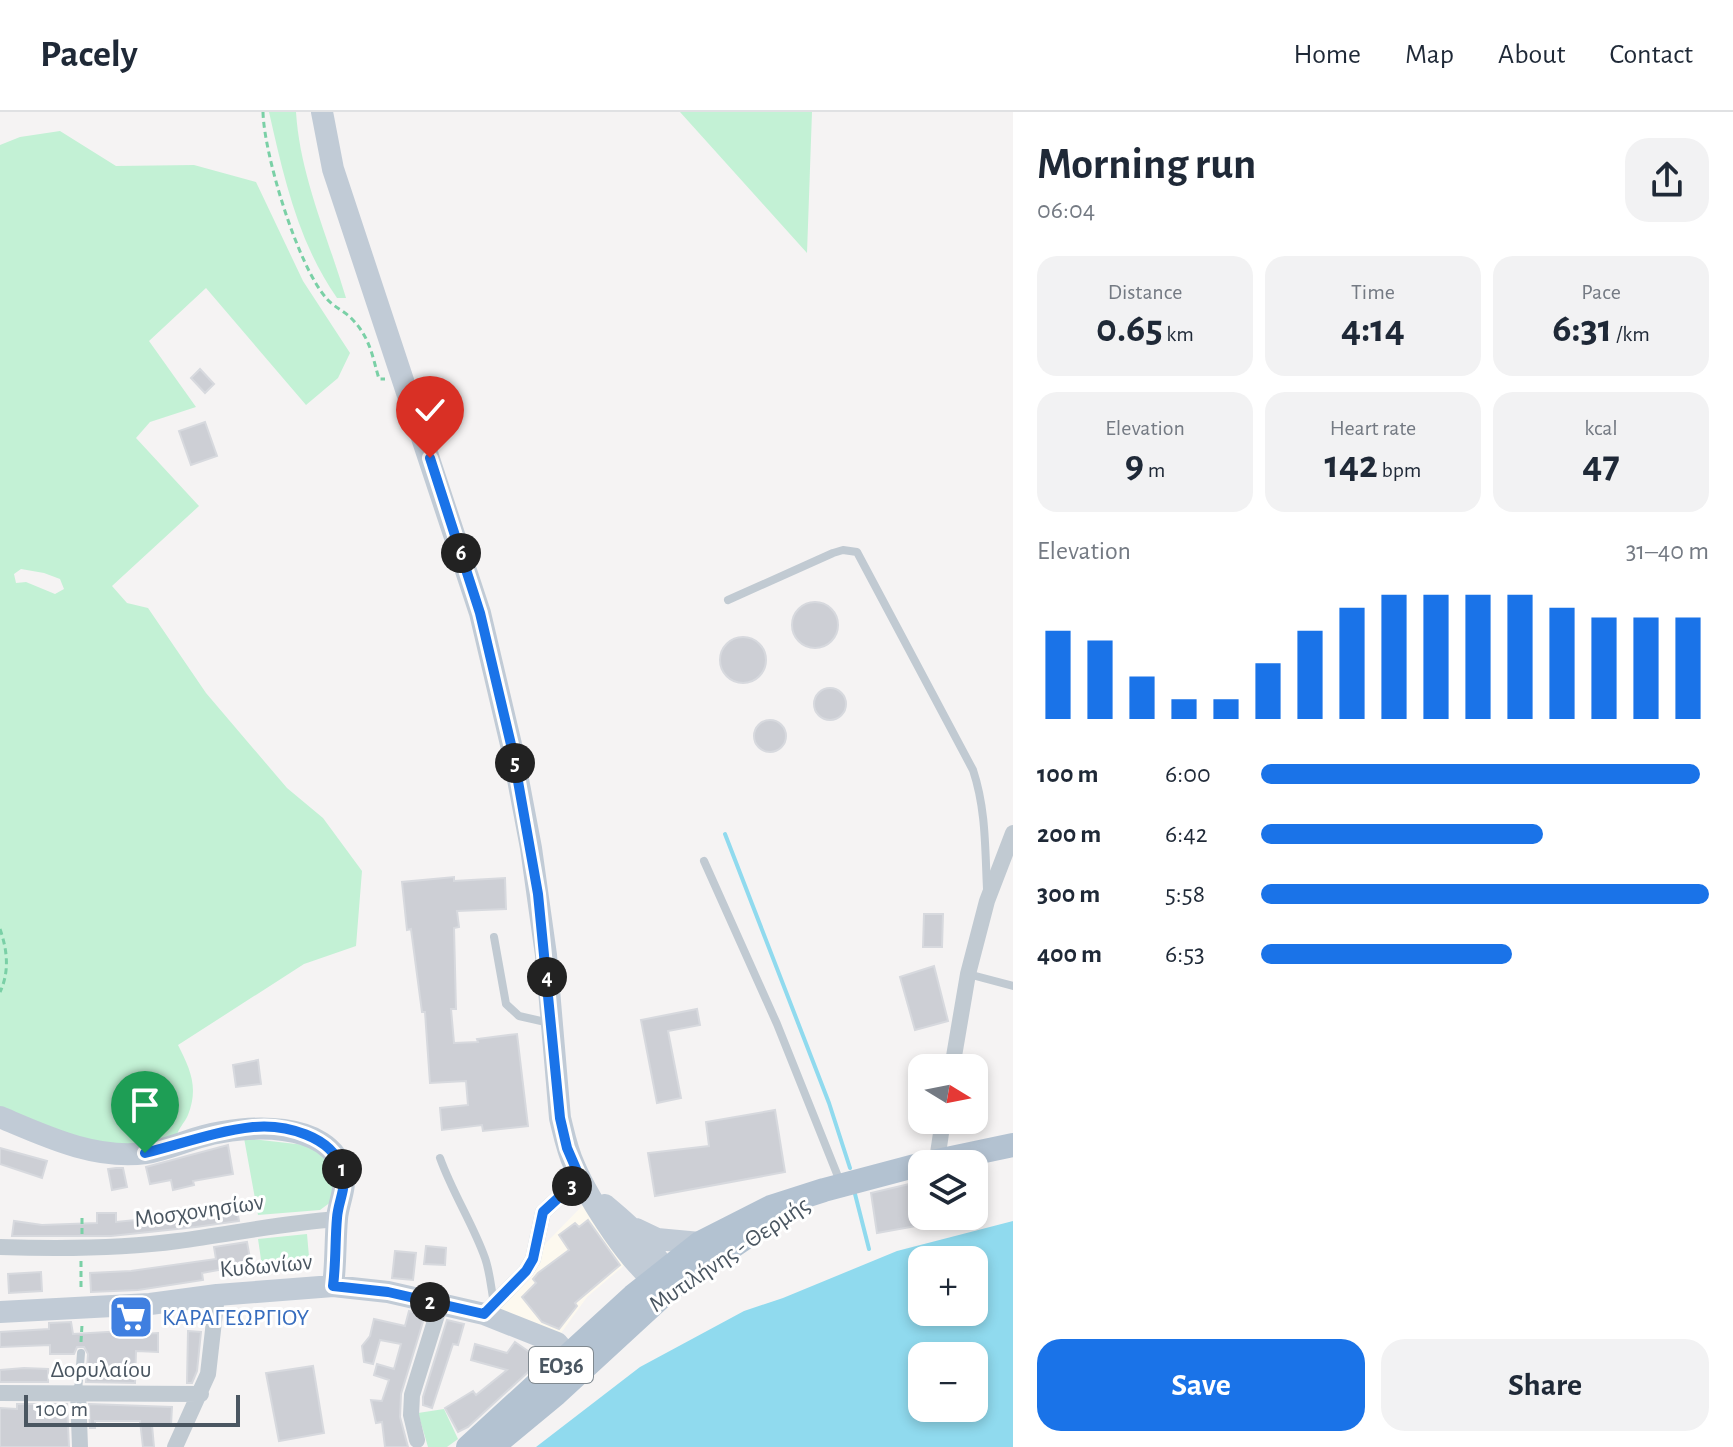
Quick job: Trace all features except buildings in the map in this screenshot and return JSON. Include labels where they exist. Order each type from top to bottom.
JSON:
[{"type":"main road","points":[[322,112],[333,169],[480,613],[513,753],[538,894],[560,1118],[567,1148],[601,1215],[662,1280]]},
{"type":"main road","points":[[0,1117],[60,1142],[114,1152],[145,1153],[206,1135],[254,1127],[310,1136],[336,1155],[345,1184],[337,1219],[333,1286]]},
{"type":"main road","name":"Μυτιλήνης - Θερμής","points":[[988,1150],[1013,1145]]},
{"type":"main road","name":"Μυτιλήνης - Θερμής","points":[[492,1447],[556,1394],[700,1243],[771,1207],[832,1187],[908,1168]]},
{"type":"main road","points":[[585,1185],[626,1223],[662,1280]]},
{"type":"main road","name":"Μυτιλήνης - Θερμής","points":[[662,1280],[832,1187]]},
{"type":"main road","points":[[626,1223],[657,1239],[700,1243]]},
{"type":"main road","name":"ΕΟ36","points":[[468,1447],[662,1280]]},
{"type":"main road","name":"Κυδωνίων","points":[[0,1312],[82,1314],[217,1295],[333,1286],[388,1292],[440,1305],[489,1309],[557,1343],[569,1357]]},
{"type":"street","points":[[954,1054],[968,974],[987,901],[1013,833]]},
{"type":"street","points":[[489,1309],[526,1271],[533,1259],[543,1212],[585,1185]]},
{"type":"street","name":"Μοσχονησίων","points":[[0,1247],[95,1249],[337,1219]]},
{"type":"street","points":[[175,1447],[201,1394],[212,1352],[217,1295]]},
{"type":"street","points":[[417,1440],[411,1415],[412,1395],[440,1305]]},
{"type":"street","points":[[78,1392],[80,1447]]},
{"type":"street","name":"Δορυλαίου","points":[[0,1393],[201,1394]]},
{"type":"lane","points":[[728,600],[843,550],[851,550],[862,558],[973,770],[984,818],[987,901]]},
{"type":"lane","points":[[704,861],[777,1024],[832,1187]]},
{"type":"lane","points":[[494,937],[506,1004],[519,1016],[551,1024]]},
{"type":"lane","points":[[968,974],[1013,986]]},
{"type":"lane","points":[[440,1158],[451,1190],[483,1253],[489,1309]]},
{"type":"lane","points":[[78,1392],[81,1353]]},
{"type":"path","points":[[263,112],[280,194],[305,266],[328,300],[349,316],[367,337],[379,379],[405,380]]},
{"type":"path","points":[[0,929],[7,950],[4,983],[0,992]]},
{"type":"path","points":[[81,1353],[82,1314]]},
{"type":"shaded area","points":[[586,1202],[628,1262],[587,1297],[556,1340],[497,1310],[527,1277],[545,1244]]},
{"type":"green space","points":[[269,112],[296,112],[309,183],[346,298],[337,298],[323,277],[302,232]]},
{"type":"green space","points":[[680,112],[812,112],[807,253]]},
{"type":"green space","points":[[60,131],[116,166],[194,165],[256,182],[303,281],[350,353],[338,378],[306,405],[206,288],[149,341],[196,407],[150,422],[136,438],[199,506],[112,586],[127,603],[148,608],[206,693],[287,788],[323,818],[362,871],[356,946],[304,964],[178,1045],[192,1078],[191,1105],[176,1138],[152,1143],[129,1145],[85,1140],[0,1108],[0,145],[20,137]],"holes":[[[21,569],[60,579],[64,589],[55,594],[26,582],[16,583],[14,574]]]},
{"type":"green space","points":[[244,1138],[314,1146],[336,1163],[339,1196],[320,1210],[258,1215]]},
{"type":"green space","points":[[307,1234],[310,1268],[263,1273],[258,1239]]},
{"type":"green space","points":[[444,1409],[458,1439],[447,1447],[428,1447],[418,1413]]},
{"type":"water","points":[[1013,1221],[1013,1447],[536,1447],[640,1367],[744,1311],[908,1248],[908,1326],[988,1326],[988,1246],[916,1246],[988,1230]]},
{"type":"waterway","points":[[725,834],[829,1103],[850,1168]]},
{"type":"waterway","points":[[855,1194],[869,1249]]},
{"type":"place","name":"ΚΑΡΑΓΕΩΡΓΙΟΥ","points":[[131,1317]]},
{"type":"route","points":[[145,1153],[206,1135],[254,1127],[310,1136],[336,1155],[345,1184],[337,1219],[333,1286],[388,1292],[484,1314],[526,1271],[533,1259],[543,1212],[580,1178],[567,1148],[560,1118],[546,955],[531,848],[513,753],[480,613],[430,458]]}]
